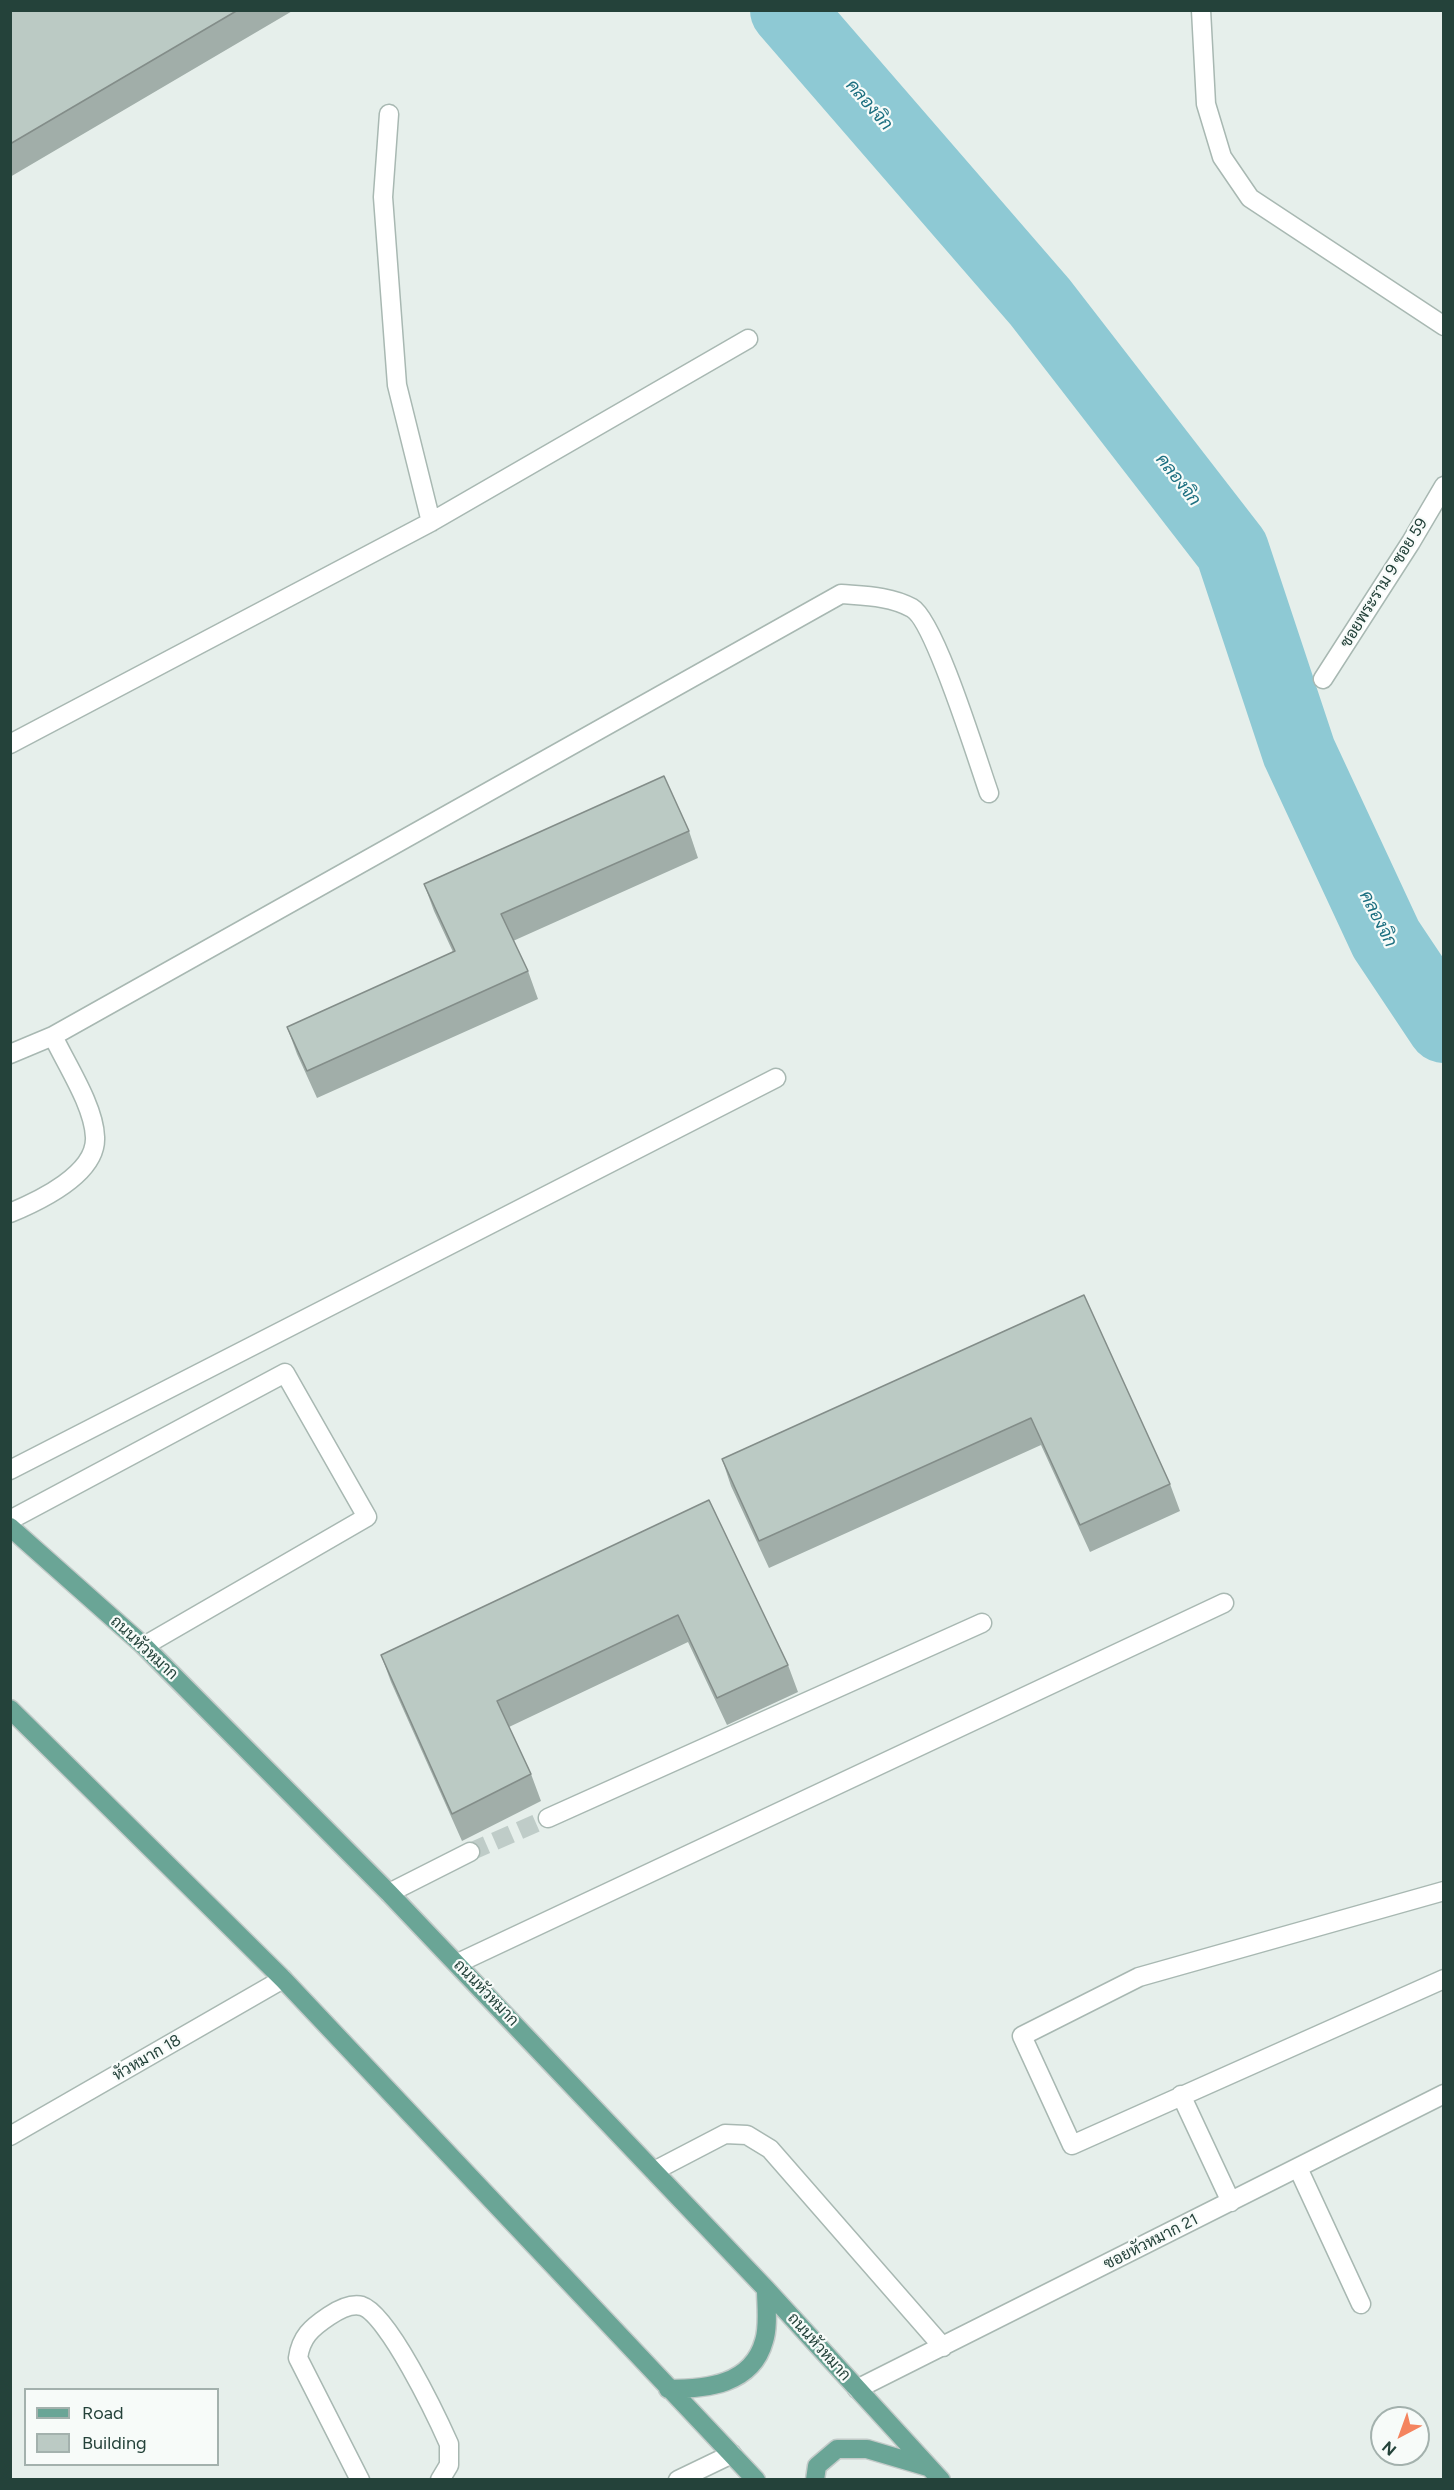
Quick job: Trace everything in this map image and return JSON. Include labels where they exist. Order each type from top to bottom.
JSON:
[{"type":"main road","name":"ถนนหัวหมาก","points":[[10,1527],[144,1646],[458,1963],[766,2289],[935,2474]]},
{"type":"main road","points":[[10,1709],[283,1979],[756,2480]]},
{"type":"main road","points":[[668,2389],[701,2389],[729,2382],[755,2361],[765,2340],[766,2289]]},
{"type":"main road","points":[[815,2480],[817,2466],[837,2449],[867,2449],[935,2474]]},
{"type":"street","points":[[1201,10],[1206,105],[1222,157],[1250,198],[1443,326]]},
{"type":"street","points":[[389,114],[384,197],[396,374],[409,442],[431,522]]},
{"type":"street","points":[[10,744],[431,522],[748,339]]},
{"type":"street","name":"ซอยพระราม 9 ซอย 59","points":[[1323,679],[1411,542],[1443,486]]},
{"type":"street","points":[[10,1054],[53,1036],[841,594],[881,597],[914,609],[934,641],[989,793]]},
{"type":"street","points":[[10,1213],[57,1190],[81,1172],[96,1140],[93,1119],[53,1036]]},
{"type":"street","points":[[10,1470],[776,1078]]},
{"type":"street","points":[[10,1520],[285,1373],[367,1517],[144,1646]]},
{"type":"street","points":[[458,1963],[1224,1603]]},
{"type":"street","points":[[548,1818],[982,1623]]},
{"type":"street","points":[[389,1893],[470,1852]]},
{"type":"street","points":[[1443,1892],[1139,1977],[1022,2036],[1072,2145],[1443,1979]]},
{"type":"street","name":"หัวหมาก 18","points":[[10,2136],[283,1979]]},
{"type":"street","name":"ซอยหัวหมาก 21","points":[[857,2389],[1443,2094]]},
{"type":"street","points":[[1181,2095],[1231,2202]]},
{"type":"street","points":[[654,2171],[724,2134],[747,2135],[770,2149],[943,2347]]},
{"type":"street","points":[[1298,2168],[1361,2304]]},
{"type":"street","points":[[360,2480],[298,2358],[300,2343],[311,2328],[341,2308],[361,2306],[374,2312],[388,2330],[449,2444],[449,2465],[440,2480]]},
{"type":"street","points":[[678,2480],[732,2454]]},
{"type":"building","points":[[10,10],[238,10],[10,144]]},
{"type":"building","points":[[664,776],[689,831],[501,914],[528,971],[307,1071],[287,1027],[455,951],[424,884]]},
{"type":"building","points":[[1084,1295],[1170,1484],[1080,1525],[1031,1418],[759,1541],[722,1459]]},
{"type":"building","points":[[709,1500],[788,1665],[717,1698],[678,1615],[497,1701],[531,1774],[452,1814],[381,1655]]},
{"type":"waterway","name":"คลองจิก","points":[[787,10],[1040,302],[1232,550],[1299,752],[1386,939],[1444,1026]]},
{"type":"tunnel","points":[[470,1852],[548,1818]]}]
